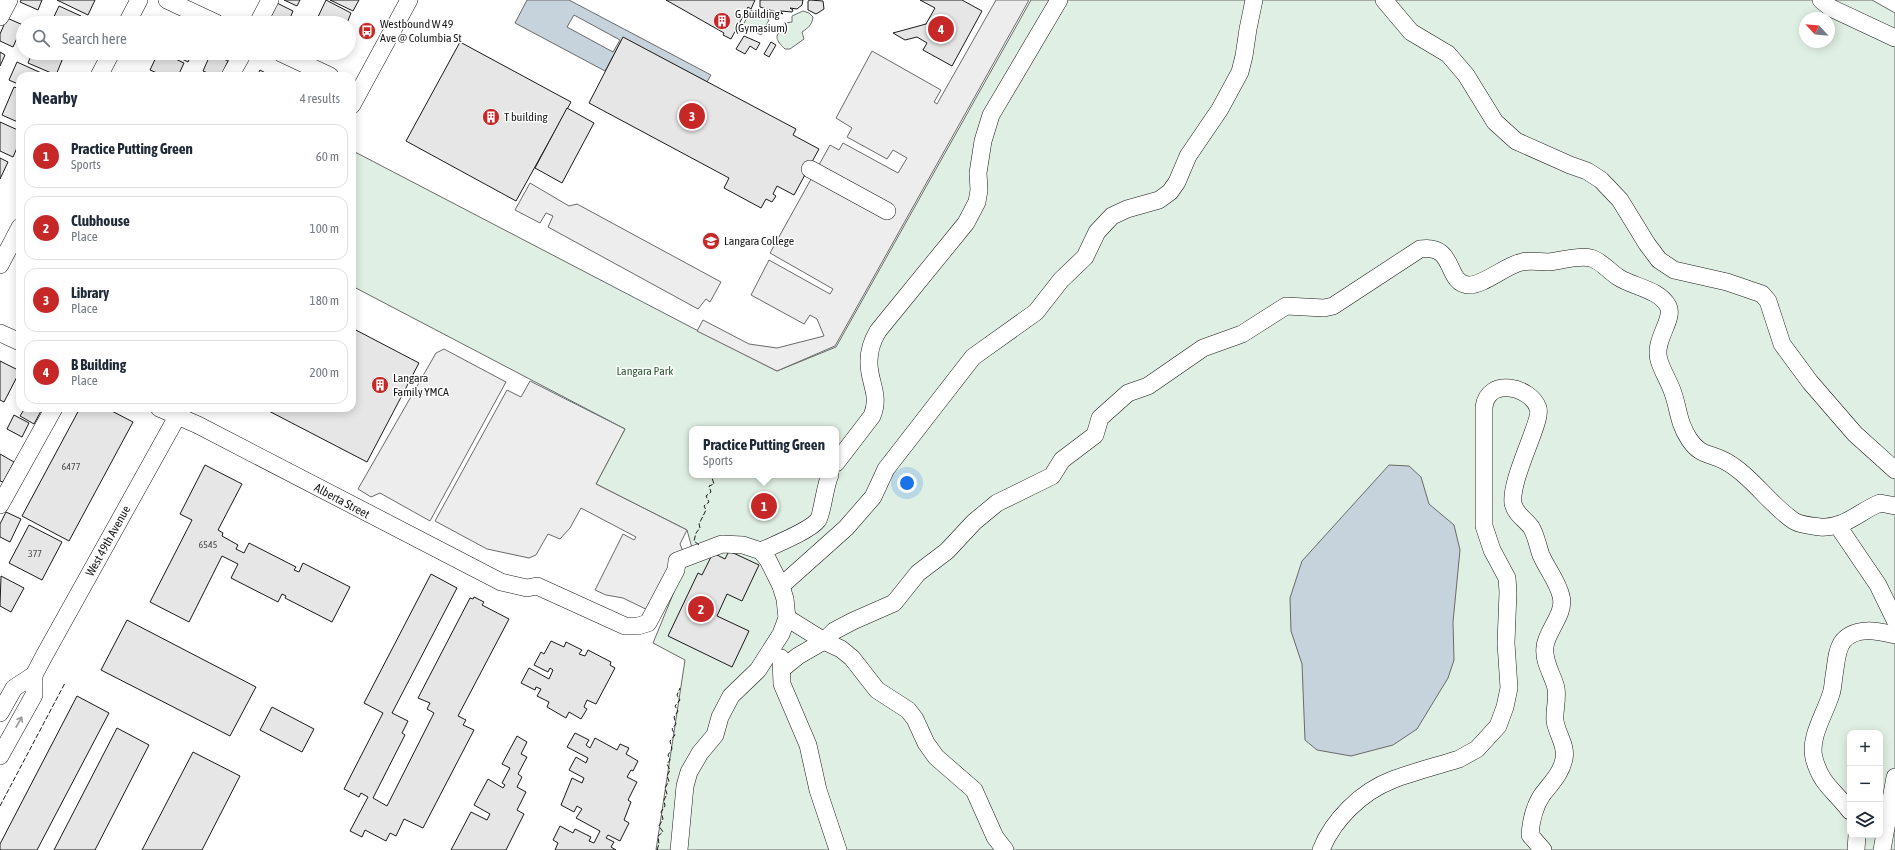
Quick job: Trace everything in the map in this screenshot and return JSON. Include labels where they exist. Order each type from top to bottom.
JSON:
[{"type":"street","points":[[0,17],[9,0]]},
{"type":"street","points":[[131,16],[139,0]]},
{"type":"street","points":[[167,0],[201,16]]},
{"type":"street","points":[[262,16],[270,0]]},
{"type":"street","points":[[356,91],[410,0]]},
{"type":"street","points":[[839,458],[872,416],[875,409],[876,396],[869,362],[869,351],[872,340],[972,214],[979,190],[978,173],[983,141],[991,115],[1059,0]]},
{"type":"street","points":[[781,586],[846,528],[873,497],[886,469],[973,357],[1036,312],[1061,280],[1085,257],[1097,232],[1112,216],[1127,209],[1159,200],[1170,192],[1177,182],[1188,156],[1220,109],[1240,72],[1254,0]]},
{"type":"street","points":[[1384,0],[1411,32],[1448,54],[1466,75],[1495,122],[1516,141],[1587,171],[1601,180],[1620,200],[1647,244],[1659,260],[1674,270],[1727,282],[1762,294],[1768,301],[1782,344],[1810,382],[1855,434],[1895,470]]},
{"type":"street","points":[[1821,0],[1831,8],[1895,38]]},
{"type":"street","points":[[101,72],[107,60]]},
{"type":"street","points":[[232,72],[239,60]]},
{"type":"street","points":[[296,60],[321,72]]},
{"type":"street","points":[[810,169],[887,211]]},
{"type":"street","points":[[0,265],[16,235]]},
{"type":"street","points":[[782,669],[798,656],[824,641],[834,631],[852,621],[894,603],[918,573],[947,551],[974,522],[997,503],[1052,476],[1062,460],[1095,435],[1100,418],[1128,393],[1148,386],[1203,348],[1242,334],[1286,306],[1324,308],[1332,306],[1420,249],[1431,247],[1438,249],[1443,254],[1460,282],[1468,285],[1522,262],[1548,262],[1590,258],[1598,262],[1619,278],[1658,296],[1669,307],[1670,316],[1657,346],[1658,357],[1673,393],[1678,415],[1690,440],[1701,452],[1724,461],[1737,470],[1795,522],[1821,527],[1842,524],[1853,520],[1880,503],[1895,506]]},
{"type":"street","points":[[0,333],[16,340]]},
{"type":"street","points":[[1321,850],[1335,825],[1357,802],[1391,781],[1470,754],[1491,736],[1503,715],[1509,688],[1506,632],[1508,592],[1507,578],[1492,550],[1484,526],[1484,407],[1488,394],[1494,390],[1510,388],[1526,393],[1537,404],[1539,411],[1516,481],[1513,503],[1517,513],[1532,528],[1542,557],[1562,598],[1561,608],[1544,647],[1546,663],[1556,689],[1555,721],[1564,747],[1565,758],[1558,776],[1542,796],[1532,818],[1530,835],[1543,850]]},
{"type":"street","points":[[0,505],[52,412]]},
{"type":"street","name":"Alberta Street","points":[[180,412],[198,424],[501,582],[527,588],[537,586],[625,626],[638,626],[648,623],[676,570],[677,561],[722,544],[743,546],[761,551]]},
{"type":"street","name":"West 49th Avenue","points":[[0,756],[34,695],[34,676],[180,412]]},
{"type":"street","points":[[679,850],[685,786],[689,772],[700,753],[715,734],[720,717],[731,696],[758,670],[781,634],[787,618],[785,599],[781,586],[768,560],[761,551],[810,527],[819,520],[829,478]]},
{"type":"street","points":[[1842,524],[1842,532],[1878,585],[1895,620]]},
{"type":"street","points":[[787,618],[824,641],[841,649],[852,658],[877,690],[908,710],[915,719],[926,743],[936,757],[974,790],[995,837],[1005,850]]},
{"type":"street","points":[[1847,808],[1827,786],[1821,776],[1814,759],[1813,748],[1815,738],[1832,693],[1838,653],[1843,641],[1853,634],[1862,631],[1874,631],[1895,635]]},
{"type":"street","points":[[781,634],[782,684],[808,745],[818,790],[838,850]]},
{"type":"street","points":[[0,713],[14,688],[34,676]]},
{"type":"street","points":[[1882,850],[1895,777]]},
{"type":"street","points":[[1856,850],[1857,838]]},
{"type":"green space","name":"Langara Park","points":[[1031,0],[1872,0],[1895,13],[1895,850],[656,850],[685,660],[653,643],[692,548],[687,530],[596,484],[625,429],[356,288],[356,153],[777,371],[836,347]]},
{"type":"green space","points":[[751,10],[769,20],[761,35],[743,25]]},
{"type":"green space","points":[[803,11],[809,13],[813,17],[812,22],[802,32],[804,39],[790,49],[785,49],[779,42],[777,35],[782,31],[782,27],[785,23],[792,22],[792,16]]},
{"type":"shaded area","points":[[527,0],[569,0],[711,75],[707,82],[623,38],[605,71],[515,23]],"holes":[[[574,15],[620,40],[613,52],[567,27]]]},
{"type":"shaded area","points":[[996,0],[1029,0],[835,346],[777,371],[697,331],[703,320],[749,344],[777,348],[824,336],[817,319],[810,315],[804,324],[751,295],[769,260],[830,294],[833,289],[770,253],[830,145],[839,150],[843,143],[898,173],[907,158],[893,150],[887,159],[847,137],[852,128],[836,118],[872,51],[941,90],[934,102],[937,104]]},
{"type":"shaded area","points":[[530,183],[569,206],[577,204],[721,282],[710,302],[706,299],[698,309],[548,227],[553,216],[546,213],[540,223],[515,210]]},
{"type":"shaded area","points":[[444,349],[506,382],[430,521],[380,493],[371,497],[358,489],[436,353]]},
{"type":"shaded area","points":[[530,381],[625,429],[596,484],[687,530],[680,544],[685,556],[660,616],[623,598],[606,595],[595,590],[623,534],[634,540],[636,537],[581,508],[570,528],[560,539],[548,534],[536,555],[529,558],[487,549],[435,521],[507,390],[521,397]]},
{"type":"shaded area","points":[[1389,465],[1409,466],[1421,477],[1429,504],[1454,525],[1460,550],[1453,622],[1454,660],[1448,678],[1417,729],[1393,745],[1351,756],[1317,750],[1305,740],[1302,664],[1291,631],[1290,598],[1302,561]]},
{"type":"building","points":[[21,0],[42,0],[38,10],[20,2]]},
{"type":"building","points":[[57,0],[95,0],[88,15]]},
{"type":"building","points":[[284,0],[300,0],[297,6]]},
{"type":"building","points":[[326,0],[351,13],[350,16],[318,16]]},
{"type":"building","points":[[330,0],[359,0],[353,11]]},
{"type":"building","name":"G Building (Gymasium)","points":[[666,0],[755,0],[751,9],[748,7],[731,39],[723,35],[724,33]]},
{"type":"building","points":[[760,0],[803,0],[802,5],[797,9],[790,8],[793,10],[792,12],[780,11],[783,14],[760,7]]},
{"type":"building","points":[[920,0],[962,0],[982,11],[952,66],[923,50],[927,43],[917,37],[905,40],[893,33],[926,24],[935,8]]},
{"type":"building","points":[[808,1],[823,1],[824,9],[816,14],[808,10]]},
{"type":"building","points":[[277,3],[293,11],[291,16],[271,16]]},
{"type":"building","points":[[59,6],[81,16],[54,16]]},
{"type":"building","points":[[7,18],[16,22],[16,40],[13,47],[0,41],[0,34]]},
{"type":"building","points":[[744,36],[760,43],[756,50],[750,46],[745,54],[736,49]]},
{"type":"building","points":[[623,37],[796,129],[793,135],[819,149],[794,195],[777,186],[773,194],[776,196],[772,202],[766,199],[761,208],[724,188],[729,178],[589,103]]},
{"type":"building","name":"T building","points":[[460,42],[571,102],[516,201],[406,141]]},
{"type":"building","points":[[771,42],[776,45],[769,57],[764,54]]},
{"type":"building","points":[[0,52],[5,55],[0,66]]},
{"type":"building","points":[[29,60],[62,60],[57,72],[49,72],[28,63]]},
{"type":"building","points":[[155,60],[178,60],[184,63],[180,72],[155,72],[150,70]]},
{"type":"building","points":[[208,60],[228,61],[223,72],[203,71]]},
{"type":"building","points":[[17,62],[39,72],[16,72],[16,83],[9,80]]},
{"type":"building","points":[[14,87],[16,88],[16,121],[2,115]]},
{"type":"building","points":[[567,108],[594,123],[562,183],[535,168]]},
{"type":"building","points":[[0,122],[16,129],[16,150],[13,157],[0,151]]},
{"type":"building","points":[[0,158],[8,162],[0,179]]},
{"type":"building","name":"Langara Family YMCA","points":[[356,330],[419,363],[367,462],[271,412],[356,412]]},
{"type":"building","points":[[0,361],[16,369],[16,379],[4,402],[0,400]]},
{"type":"building","points":[[22,412],[40,412],[34,424],[20,416]]},
{"type":"building","points":[[78,412],[114,412],[133,422],[69,541],[22,516]]},
{"type":"building","points":[[14,415],[29,423],[22,437],[7,429]]},
{"type":"building","points":[[0,454],[14,462],[3,482],[0,481]]},
{"type":"building","points":[[205,465],[242,484],[218,530],[223,533],[222,536],[238,545],[236,549],[244,553],[249,543],[296,567],[294,570],[299,572],[303,563],[350,587],[332,622],[285,598],[286,596],[282,594],[278,602],[231,578],[238,564],[222,556],[189,622],[150,602],[192,520],[180,514]]},
{"type":"building","points":[[6,512],[21,519],[10,542],[0,537],[0,524]]},
{"type":"building","points":[[29,525],[62,542],[42,580],[9,563]]},
{"type":"building","points":[[729,551],[759,565],[742,601],[727,594],[717,616],[749,631],[732,667],[668,636],[698,573],[702,575],[713,553],[725,559]]},
{"type":"building","points":[[431,574],[457,588],[392,713],[408,721],[402,733],[405,735],[373,798],[387,806],[434,713],[427,709],[430,703],[418,698],[470,598],[473,599],[474,597],[484,602],[482,605],[509,619],[458,716],[466,720],[463,725],[474,730],[423,828],[404,819],[396,836],[390,833],[386,841],[365,830],[362,837],[350,831],[368,797],[361,793],[359,797],[344,789],[383,713],[364,703]]},
{"type":"building","points":[[1,576],[24,588],[11,612],[0,606]]},
{"type":"building","points":[[127,620],[256,687],[230,736],[101,670]]},
{"type":"building","points":[[551,641],[564,647],[566,642],[582,650],[579,654],[585,656],[588,650],[611,662],[610,665],[615,668],[596,704],[587,700],[584,707],[587,709],[581,719],[569,712],[566,718],[547,707],[549,702],[537,696],[541,689],[536,687],[535,690],[521,683],[529,668],[549,679],[553,670],[550,668],[548,672],[534,665],[541,652],[544,654]]},
{"type":"building","points":[[77,696],[109,713],[37,850],[0,850],[0,844]]},
{"type":"building","points":[[272,707],[314,729],[302,752],[260,730]]},
{"type":"building","points":[[117,728],[149,745],[95,850],[54,850]]},
{"type":"building","points":[[575,733],[589,740],[586,745],[590,748],[595,738],[617,750],[620,744],[629,748],[626,754],[638,761],[633,771],[631,770],[627,777],[637,782],[628,800],[631,802],[624,820],[629,823],[620,841],[608,835],[606,838],[614,842],[611,847],[616,850],[555,850],[558,843],[553,840],[560,826],[573,833],[575,829],[591,837],[589,841],[594,843],[600,831],[576,818],[582,809],[577,806],[574,812],[561,805],[572,778],[582,783],[584,778],[569,770],[576,757],[586,763],[588,758],[567,747]]},
{"type":"building","points":[[517,736],[527,742],[521,754],[527,757],[518,774],[522,777],[517,787],[526,792],[517,810],[524,814],[506,850],[451,850],[471,812],[487,820],[490,814],[474,805],[488,779],[503,788],[505,785],[502,783],[510,768],[502,764]]},
{"type":"building","points":[[193,752],[240,776],[202,850],[142,850]]},
{"type":"fence","points":[[699,545],[694,541],[696,533],[700,528],[699,524],[706,510],[704,506],[709,502],[706,496],[711,492],[709,486],[714,484],[712,478]]},
{"type":"fence","points":[[0,806],[65,683]]},
{"type":"fence","points":[[657,850],[659,844],[658,836],[663,832],[659,826],[663,819],[661,812],[665,806],[664,800],[667,794],[665,788],[669,781],[667,776],[670,770],[667,764],[670,760],[668,755],[672,749],[670,741],[675,735],[672,729],[676,724],[674,717],[678,711],[675,706],[680,700],[677,695],[680,688]]},
{"type":"place","name":"G Building (Gymasium)","points":[[722,21]]},
{"type":"place","name":"B Building","points":[[941,29]]},
{"type":"place","name":"Westbound W 49 Ave @ Columbia St","points":[[367,31]]},
{"type":"place","name":"Library","points":[[692,116]]},
{"type":"place","name":"T building","points":[[491,117]]},
{"type":"place","name":"Langara College","points":[[711,241]]},
{"type":"place","name":"Langara Family YMCA","points":[[380,385]]},
{"type":"place","name":"Practice Putting Green","points":[[764,506]]},
{"type":"place","name":"Clubhouse","points":[[701,609]]}]
